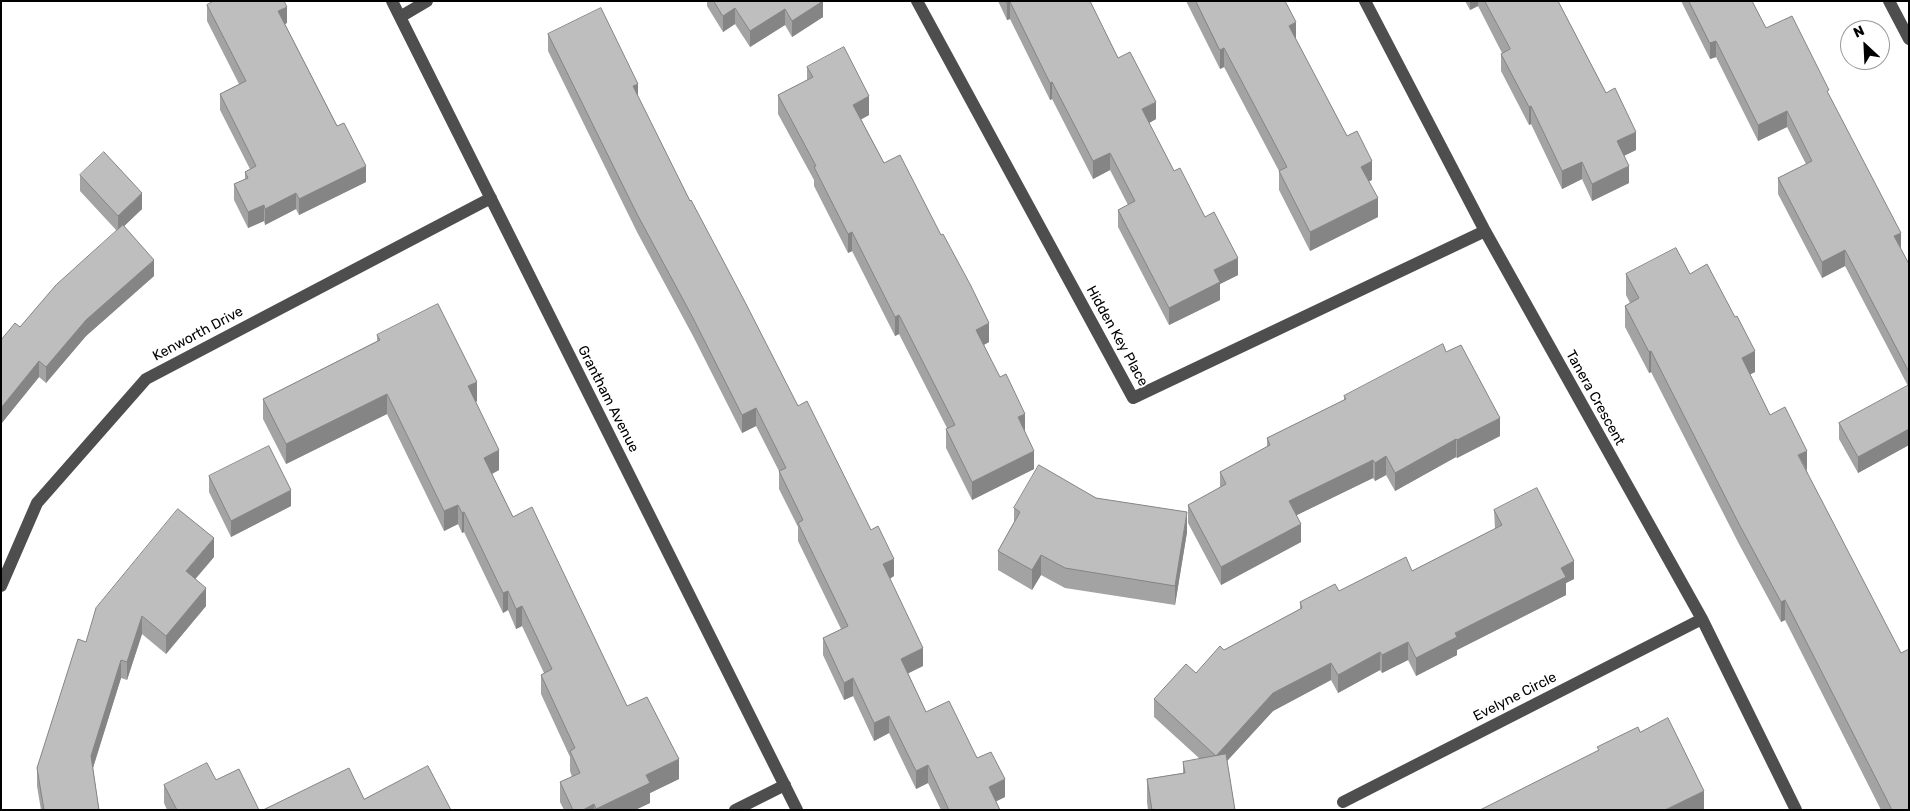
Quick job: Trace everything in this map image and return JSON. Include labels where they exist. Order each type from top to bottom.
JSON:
[{"type":"street","name":"Grantham Avenue","points":[[392,1],[797,810]]},
{"type":"street","points":[[400,17],[427,1]]},
{"type":"street","name":"Hidden Key Place","points":[[917,1],[1133,398],[1485,231]]},
{"type":"street","name":"Tanera Crescent","points":[[1365,1],[1485,231],[1702,619],[1796,810]]},
{"type":"street","points":[[1889,1],[1909,39]]},
{"type":"street","name":"Kenworth Drive","points":[[1,586],[37,502],[146,379],[491,198]]},
{"type":"street","name":"Evelyne Circle","points":[[1343,802],[1702,619]]},
{"type":"street","points":[[735,810],[785,785]]},
{"type":"building","points":[[214,1],[284,1],[287,7],[278,11],[337,126],[344,123],[366,166],[299,199],[296,193],[265,209],[264,205],[248,212],[234,184],[248,178],[245,172],[256,166],[220,94],[246,81],[207,5]]},
{"type":"building","points":[[714,1],[823,1],[792,21],[785,9],[750,31],[735,8],[723,16]]},
{"type":"building","points":[[1006,1],[1090,1],[1118,58],[1130,52],[1156,102],[1142,109],[1174,171],[1180,168],[1205,217],[1214,212],[1238,258],[1214,270],[1220,282],[1169,308],[1118,210],[1135,201],[1110,153],[1093,161],[1052,82],[1050,83],[1010,2],[1007,3]]},
{"type":"building","points":[[1196,1],[1285,1],[1296,22],[1289,26],[1347,136],[1357,131],[1372,161],[1361,167],[1378,198],[1310,232],[1279,171],[1287,167],[1224,48],[1220,50]]},
{"type":"building","points":[[1485,1],[1558,1],[1606,93],[1615,88],[1636,132],[1617,141],[1629,166],[1592,184],[1582,162],[1562,171],[1531,106],[1529,107],[1501,54],[1510,49]]},
{"type":"building","points":[[1689,1],[1752,1],[1766,28],[1792,16],[1829,90],[1827,91],[1901,233],[1894,236],[1909,264],[1909,372],[1845,250],[1822,262],[1778,178],[1812,161],[1787,111],[1758,125],[1716,41],[1710,43]]},
{"type":"building","points":[[601,8],[638,84],[633,86],[690,201],[745,302],[798,406],[807,401],[871,530],[878,526],[894,559],[883,564],[923,648],[901,659],[926,712],[949,701],[977,758],[991,752],[1005,779],[989,787],[1000,810],[949,810],[928,765],[916,771],[889,716],[874,723],[853,678],[844,683],[823,638],[848,626],[798,523],[803,520],[779,471],[786,468],[756,408],[742,415],[637,214],[548,34]]},
{"type":"building","points":[[844,47],[869,96],[853,105],[884,163],[900,155],[989,323],[976,330],[1000,377],[1006,374],[1025,414],[1018,417],[1034,451],[972,482],[946,429],[955,425],[899,315],[895,317],[852,232],[848,234],[814,167],[816,166],[778,95],[813,77],[807,67]]},
{"type":"building","points":[[104,152],[142,193],[118,216],[80,175]]},
{"type":"building","points":[[123,225],[154,260],[86,320],[46,367],[39,361],[1,408],[1,340],[15,323],[20,327],[56,285]]},
{"type":"building","points":[[1676,248],[1690,274],[1707,264],[1755,351],[1742,358],[1770,415],[1785,407],[1807,451],[1798,455],[1901,653],[1909,649],[1909,810],[1892,810],[1785,600],[1781,602],[1651,351],[1649,352],[1625,306],[1639,298],[1626,274]]},
{"type":"building","points":[[438,304],[477,382],[468,386],[499,450],[484,458],[513,517],[532,507],[627,706],[647,697],[679,759],[646,775],[650,783],[596,809],[594,804],[583,810],[573,810],[560,782],[580,773],[570,751],[575,748],[541,675],[552,669],[522,606],[516,609],[508,591],[503,593],[464,512],[462,513],[458,505],[444,511],[387,394],[286,444],[263,399],[380,340],[377,335]]},
{"type":"building","points":[[1443,344],[1446,352],[1461,345],[1500,418],[1456,439],[1395,473],[1386,456],[1375,463],[1373,460],[1289,501],[1301,524],[1221,567],[1188,505],[1226,484],[1220,472],[1270,445],[1267,438],[1346,399],[1344,396]]},
{"type":"building","points":[[1909,385],[1909,429],[1858,457],[1839,423]]},
{"type":"building","points":[[269,446],[291,490],[231,521],[209,476]]},
{"type":"building","points":[[1039,465],[1096,498],[1187,512],[1175,586],[1065,568],[1041,555],[1032,570],[998,551],[1020,512],[1014,508]]},
{"type":"building","points":[[1537,488],[1574,561],[1561,568],[1566,577],[1455,633],[1457,637],[1416,658],[1408,642],[1382,655],[1380,652],[1338,675],[1331,663],[1273,693],[1216,756],[1154,699],[1186,664],[1196,673],[1220,646],[1224,650],[1302,608],[1300,602],[1335,584],[1339,591],[1406,557],[1412,571],[1502,525],[1494,510]]},
{"type":"building","points":[[178,509],[214,538],[186,571],[206,588],[166,636],[142,616],[127,662],[121,660],[91,756],[99,810],[44,810],[37,768],[78,639],[86,642],[96,608]]},
{"type":"building","points":[[1668,718],[1704,791],[1665,810],[1480,810],[1599,750],[1597,747],[1638,727],[1640,732]]},
{"type":"building","points":[[1226,754],[1235,810],[1152,810],[1147,779],[1185,773],[1183,762]]},
{"type":"building","points":[[207,763],[216,780],[239,769],[259,810],[177,810],[164,785]]},
{"type":"building","points":[[428,766],[451,810],[263,810],[349,768],[364,799]]}]
